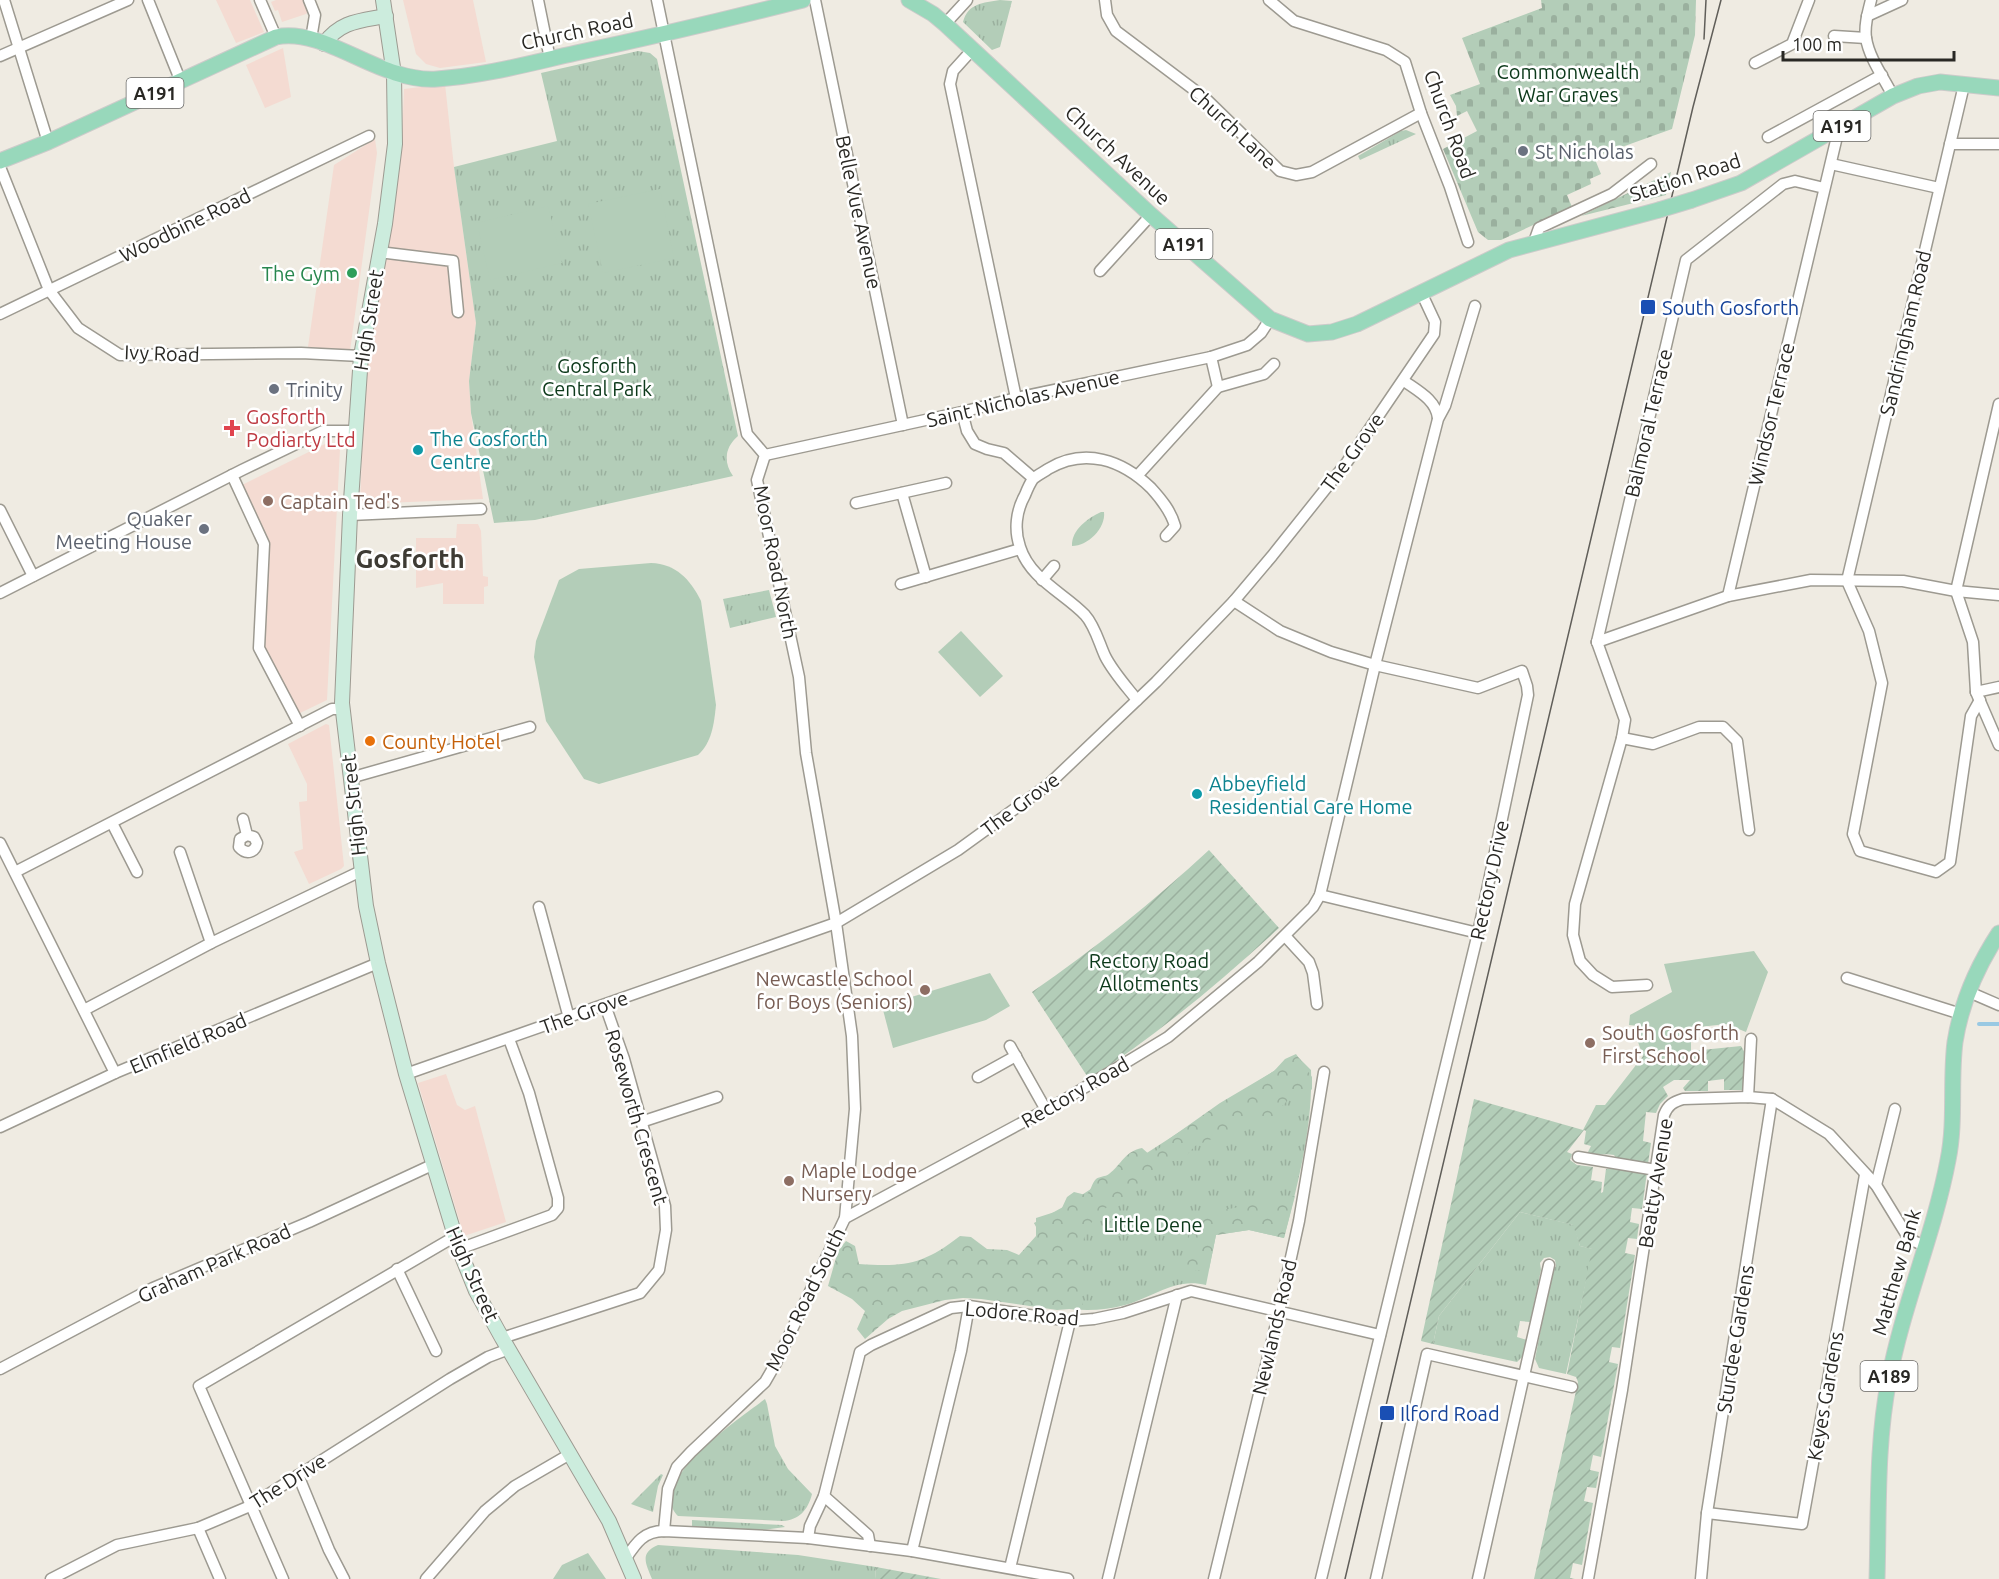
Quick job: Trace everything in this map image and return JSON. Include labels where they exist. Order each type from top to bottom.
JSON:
[{"type":"main road","name":"High Street","points":[[383,0],[394,74],[395,144],[385,224],[361,356],[350,514],[343,709],[361,871],[378,963],[406,1074],[456,1243],[476,1291],[601,1507],[634,1579]]},
{"type":"main road","name":"Church Road","points":[[394,74],[437,79],[490,71],[663,34],[803,0]]},
{"type":"main road","name":"A191","points":[[909,0],[939,19]]},
{"type":"main road","points":[[317,41],[330,36],[344,24],[386,16]]},
{"type":"main road","name":"Church Avenue","points":[[939,19],[1151,215],[1270,319],[1308,334],[1332,332],[1357,324],[1509,250]]},
{"type":"main road","name":"A191","points":[[0,161],[48,142],[276,37],[289,35],[317,41],[394,74]]},
{"type":"main road","name":"Station Road","points":[[1509,250],[1659,210],[1741,183],[1893,96],[1918,86],[1940,82],[1999,88]]},
{"type":"main road","name":"A189","points":[[1961,1014],[1978,970],[1999,933]]},
{"type":"main road","name":"Matthew Bank","points":[[1877,1579],[1879,1495],[1886,1398],[1899,1339],[1944,1180],[1952,1142],[1955,1043],[1961,1014]]},
{"type":"street","points":[[4,0],[48,142]]},
{"type":"street","points":[[0,56],[128,0]]},
{"type":"street","points":[[148,0],[181,82]]},
{"type":"street","points":[[260,0],[276,37]]},
{"type":"street","points":[[309,0],[315,15],[317,41]]},
{"type":"street","points":[[538,0],[550,59]]},
{"type":"street","points":[[657,0],[747,434],[765,455]]},
{"type":"street","name":"Belle Vue Avenue","points":[[815,0],[903,425]]},
{"type":"street","points":[[939,19],[966,0]]},
{"type":"street","name":"Church Lane","points":[[1104,0],[1107,15],[1116,31],[1205,98],[1280,171],[1296,175],[1312,172],[1421,113]]},
{"type":"street","name":"Church Road","points":[[1269,0],[1294,21],[1386,50],[1406,62],[1421,113],[1450,187],[1468,242]]},
{"type":"street","points":[[1755,63],[1792,44],[1809,0]]},
{"type":"street","points":[[1871,0],[1866,38],[1869,50],[1893,96]]},
{"type":"street","points":[[1868,16],[1902,0]]},
{"type":"street","points":[[1834,36],[1866,38]]},
{"type":"street","points":[[972,50],[953,71],[950,84],[1016,398]]},
{"type":"street","points":[[1768,137],[1882,75]]},
{"type":"street","name":"Sandringham Road","points":[[1847,581],[1964,85]]},
{"type":"street","name":"Windsor Terrace","points":[[1728,596],[1839,128]]},
{"type":"street","name":"Woodbine Road","points":[[0,314],[369,136]]},
{"type":"street","points":[[1950,144],[1999,144]]},
{"type":"street","points":[[1534,242],[1539,228],[1612,194],[1651,164]]},
{"type":"street","points":[[1831,164],[1939,188]]},
{"type":"street","name":"Ivy Road","points":[[0,166],[49,290],[78,328],[120,355],[301,353],[361,356]]},
{"type":"street","name":"Balmoral Terrace","points":[[1598,642],[1686,261],[1784,184],[1795,181],[1824,188]]},
{"type":"street","points":[[1100,272],[1151,215]]},
{"type":"street","points":[[379,252],[453,261],[458,312]]},
{"type":"street","name":"The Grove","points":[[406,1074],[836,923],[958,850],[1049,784],[1137,700],[1234,601],[1347,462],[1434,334],[1435,322],[1421,292]]},
{"type":"street","name":"Rectory Road","points":[[845,1218],[1046,1110],[1168,1036],[1286,937],[1313,907],[1320,895],[1375,665],[1438,419],[1445,406],[1475,306]]},
{"type":"street","name":"Saint Nicholas Avenue","points":[[765,455],[1016,398],[1211,357],[1247,345],[1261,333],[1270,319]]},
{"type":"street","points":[[1211,357],[1218,387]]},
{"type":"street","points":[[1138,475],[1218,387],[1264,374],[1274,364]]},
{"type":"street","points":[[1404,381],[1432,402],[1437,410],[1438,419]]},
{"type":"street","points":[[1999,404],[1956,591],[1973,642],[1978,696],[1999,744]]},
{"type":"street","points":[[962,412],[967,431],[975,444],[1004,453],[1034,478]]},
{"type":"street","points":[[0,593],[232,475],[323,432],[356,431]]},
{"type":"street","name":"Moor Road North","points":[[765,455],[757,480],[799,677],[806,753],[836,923]]},
{"type":"street","points":[[1137,700],[1110,665],[1088,618],[1070,600],[1042,580],[1020,549],[1015,528],[1020,503],[1034,478],[1069,459],[1088,457],[1110,460],[1138,475],[1157,494],[1172,515],[1175,526],[1166,536]]},
{"type":"street","points":[[232,475],[264,543],[259,648],[300,726]]},
{"type":"street","points":[[856,503],[946,483]]},
{"type":"street","points":[[902,493],[926,577]]},
{"type":"street","points":[[350,514],[481,509]]},
{"type":"street","points":[[0,510],[33,576]]},
{"type":"street","points":[[901,584],[1020,549]]},
{"type":"street","points":[[1042,580],[1054,566]]},
{"type":"street","points":[[1647,985],[1612,987],[1603,981],[1580,962],[1573,935],[1575,904],[1622,738],[1625,720],[1598,642],[1728,596],[1811,580],[1903,581],[1956,591],[1999,595]]},
{"type":"street","points":[[1847,581],[1869,632],[1882,682],[1853,834],[1860,851],[1936,872],[1950,862],[1971,716],[1978,696],[1999,687]]},
{"type":"street","points":[[1234,601],[1280,631],[1331,652],[1375,665]]},
{"type":"street","name":"Rectory Drive","points":[[1375,665],[1478,688],[1522,671],[1528,695],[1478,933],[1380,1335]]},
{"type":"street","points":[[15,872],[332,709],[343,709]]},
{"type":"street","points":[[350,778],[530,727]]},
{"type":"street","points":[[1622,738],[1653,744],[1700,727],[1723,727],[1737,741],[1749,830]]},
{"type":"street","points":[[243,819],[247,835]]},
{"type":"street","points":[[112,822],[137,872]]},
{"type":"street","points":[[0,843],[3,857],[15,872],[115,1073]]},
{"type":"street","points":[[180,852],[211,943]]},
{"type":"street","points":[[84,1010],[211,943],[361,871]]},
{"type":"street","points":[[1320,895],[1478,933]]},
{"type":"street","points":[[539,907],[568,1018]]},
{"type":"street","name":"Moor Road South","points":[[664,1530],[668,1490],[677,1467],[765,1382],[845,1218],[855,1109],[852,1036],[836,923]]},
{"type":"street","points":[[1286,937],[1309,962],[1313,973],[1317,1004]]},
{"type":"street","name":"Elmfield Road","points":[[0,1126],[115,1073],[378,963]]},
{"type":"street","points":[[1847,978],[1961,1014]]},
{"type":"street","points":[[1969,992],[1999,1005]]},
{"type":"street","name":"Roseworth Crescent","points":[[505,1343],[640,1293],[659,1270],[666,1230],[664,1206],[624,1059],[605,1005]]},
{"type":"street","points":[[283,1579],[199,1386],[397,1269],[456,1243],[552,1215],[558,1208],[558,1198],[529,1093],[509,1039]]},
{"type":"street","points":[[1748,1097],[1751,1039]]},
{"type":"street","points":[[978,1077],[1013,1051],[1046,1110]]},
{"type":"street","name":"Newlands Road","points":[[1214,1579],[1299,1221],[1324,1072]]},
{"type":"street","points":[[641,1122],[717,1097]]},
{"type":"street","name":"Beatty Avenue","points":[[1588,1579],[1622,1390],[1664,1115],[1667,1108],[1675,1101],[1683,1099],[1748,1097],[1772,1099],[1829,1134],[1876,1185],[1909,1239],[1925,1246]]},
{"type":"street","name":"Sturdee Gardens","points":[[1701,1579],[1707,1513],[1772,1099]]},
{"type":"street","points":[[1876,1185],[1895,1110]]},
{"type":"street","points":[[1578,1157],[1656,1170]]},
{"type":"street","name":"Graham Park Road","points":[[0,1369],[153,1288],[309,1222],[432,1165]]},
{"type":"street","name":"Keyes Gardens","points":[[1707,1513],[1802,1524],[1865,1175]]},
{"type":"street","points":[[1478,1579],[1549,1265]]},
{"type":"street","points":[[397,1269],[436,1351]]},
{"type":"street","name":"Lodore Road","points":[[808,1538],[810,1526],[824,1496],[860,1352],[951,1308],[969,1306],[1070,1320],[1123,1313],[1191,1291],[1380,1335]]},
{"type":"street","points":[[1108,1579],[1177,1295]]},
{"type":"street","points":[[912,1551],[961,1351],[969,1306]]},
{"type":"street","points":[[1010,1568],[1070,1320]]},
{"type":"street","points":[[1321,1579],[1380,1335]]},
{"type":"street","name":"The Drive","points":[[51,1579],[117,1545],[198,1528],[250,1506],[488,1357],[505,1343]]},
{"type":"street","points":[[1376,1579],[1427,1354],[1572,1387]]},
{"type":"street","points":[[426,1579],[485,1510],[515,1486],[570,1454]]},
{"type":"street","points":[[298,1475],[329,1550],[344,1579]]},
{"type":"street","points":[[824,1496],[868,1535],[870,1546]]},
{"type":"street","points":[[198,1528],[220,1579]]},
{"type":"street","points":[[626,1558],[644,1535],[652,1531],[664,1530],[808,1538],[912,1551],[1068,1579]]},
{"type":"shaded area","points":[[216,0],[250,0],[264,32],[236,43]]},
{"type":"shaded area","points":[[304,0],[309,11],[282,22],[278,10],[275,11],[271,2]]},
{"type":"shaded area","points":[[403,0],[473,0],[486,62],[440,68],[426,64],[416,54]]},
{"type":"shaded area","points":[[283,48],[291,97],[265,108],[246,65]]},
{"type":"shaded area","points":[[445,84],[476,323],[469,381],[483,499],[360,504],[365,377],[402,142],[404,89]]},
{"type":"shaded area","points":[[375,139],[377,153],[350,351],[308,347],[334,165]]},
{"type":"shaded area","points":[[329,442],[340,449],[327,700],[298,714],[263,648],[270,542],[242,485]]},
{"type":"shaded area","points":[[457,524],[478,524],[481,531],[483,576],[488,577],[488,586],[484,587],[484,604],[443,604],[443,583],[416,588],[416,538],[456,538]]},
{"type":"shaded area","points":[[326,724],[329,725],[344,866],[309,884],[294,852],[303,849],[299,802],[307,801],[307,784],[288,744]]},
{"type":"shaded area","points":[[446,1074],[457,1105],[465,1110],[475,1106],[506,1222],[464,1236],[418,1083]]},
{"type":"green space","points":[[1000,0],[1012,1],[1000,47],[992,50],[963,22],[972,7]]},
{"type":"green space","name":"Commonwealth War Graves","points":[[1541,0],[1696,0],[1695,35],[1672,129],[1594,157],[1601,174],[1590,179],[1591,184],[1567,195],[1572,207],[1501,240],[1488,240],[1478,232],[1443,149],[1477,131],[1467,111],[1457,116],[1456,106],[1450,95],[1480,84],[1462,38],[1542,8]]},
{"type":"green space","name":"Gosforth Central Park","points":[[638,51],[650,53],[657,59],[738,436],[730,445],[727,455],[733,476],[535,520],[494,523],[471,413],[469,381],[476,323],[454,167],[557,141],[541,73]]},
{"type":"green space","points":[[1406,130],[1416,134],[1360,160],[1358,156]]},
{"type":"green space","points":[[1671,172],[1666,195],[1581,216]]},
{"type":"green space","points":[[660,189],[674,258],[603,273],[588,204]]},
{"type":"green space","points":[[548,206],[562,263],[490,280],[477,223]]},
{"type":"green space","points":[[1104,512],[1104,518],[1095,535],[1084,543],[1072,546],[1077,530]]},
{"type":"green space","points":[[651,563],[668,566],[681,574],[701,601],[716,705],[713,726],[703,750],[698,755],[599,784],[584,779],[546,721],[534,657],[536,641],[559,580],[579,569]]},
{"type":"green space","points":[[769,590],[776,617],[730,628],[723,599]]},
{"type":"green space","points":[[961,631],[1003,676],[980,697],[938,652]]},
{"type":"green space","name":"Rectory Road Allotments","points":[[1209,850],[1279,928],[1187,1008],[1139,1045],[1089,1079],[1032,992],[1123,924]]},
{"type":"green space","points":[[1754,951],[1768,972],[1746,1032],[1726,1024],[1691,1028],[1691,1051],[1643,1056],[1638,1042],[1639,1026],[1629,1025],[1630,1015],[1672,992],[1664,964]]},
{"type":"green space","points":[[990,973],[1010,1006],[986,1020],[893,1048],[882,1006]]},
{"type":"green space","points":[[1741,1046],[1746,1055],[1744,1090],[1724,1090],[1724,1079],[1708,1081],[1708,1091],[1685,1091],[1683,1088],[1690,1080],[1674,1080],[1663,1087],[1668,1096],[1660,1104],[1656,1113],[1646,1112],[1643,1141],[1651,1143],[1648,1164],[1616,1158],[1614,1155],[1587,1154],[1591,1146],[1584,1144],[1586,1131],[1584,1130],[1567,1152],[1572,1154],[1570,1160],[1577,1165],[1593,1167],[1591,1180],[1602,1182],[1601,1193],[1606,1169],[1615,1167],[1647,1172],[1642,1209],[1632,1208],[1630,1222],[1639,1224],[1637,1239],[1628,1238],[1625,1253],[1635,1255],[1620,1348],[1612,1347],[1609,1362],[1618,1364],[1601,1457],[1593,1455],[1590,1470],[1599,1472],[1596,1488],[1587,1487],[1584,1501],[1593,1503],[1582,1565],[1573,1563],[1570,1578],[1575,1579],[1534,1579],[1578,1382],[1576,1377],[1567,1374],[1592,1249],[1580,1246],[1573,1225],[1520,1212],[1439,1316],[1433,1344],[1421,1341],[1474,1099],[1583,1130],[1596,1105],[1605,1105],[1643,1056]]},
{"type":"green space","points":[[1296,1054],[1312,1077],[1312,1089],[1302,1100],[1288,1100],[1279,1109],[1278,1122],[1267,1130],[1252,1122],[1195,1146],[1181,1161],[1167,1161],[1156,1167],[1155,1174],[1125,1199],[1112,1202],[1086,1228],[1080,1257],[1083,1308],[1057,1310],[981,1299],[945,1300],[902,1311],[888,1319],[865,1339],[857,1329],[865,1311],[852,1299],[828,1286],[838,1251],[846,1241],[855,1246],[859,1264],[889,1265],[912,1262],[935,1253],[960,1236],[971,1237],[987,1249],[1007,1250],[1019,1255],[1036,1236],[1036,1218],[1061,1210],[1067,1197],[1074,1192],[1086,1195],[1096,1179],[1109,1174],[1131,1152],[1142,1148],[1151,1156],[1169,1139],[1220,1103],[1274,1071],[1285,1059]]},
{"type":"green space","name":"Little Dene","points":[[1297,1056],[1311,1070],[1310,1113],[1304,1155],[1284,1238],[1249,1230],[1216,1235],[1206,1285],[1195,1283],[1174,1286],[1136,1302],[1109,1308],[1085,1310],[1060,1308],[1058,1270],[1034,1223],[1063,1207]]},
{"type":"green space","points":[[1295,1196],[1284,1238],[1249,1230],[1216,1235],[1209,1269],[1179,1273],[1193,1216]]},
{"type":"green space","points":[[1520,1212],[1574,1225],[1580,1246],[1593,1249],[1566,1374],[1539,1368],[1535,1359],[1552,1272],[1556,1266],[1555,1260],[1550,1257],[1544,1258],[1540,1263],[1541,1270],[1530,1322],[1520,1321],[1517,1337],[1527,1340],[1523,1356],[1517,1362],[1433,1344],[1439,1316]]},
{"type":"green space","points":[[765,1399],[775,1446],[788,1469],[812,1494],[808,1505],[794,1519],[783,1521],[678,1516],[671,1502],[674,1486],[685,1469],[718,1435]]},
{"type":"green space","points":[[661,1474],[663,1475],[658,1486],[653,1512],[631,1504]]},
{"type":"green space","points":[[692,1520],[785,1527],[763,1530],[692,1527]]},
{"type":"green space","points":[[658,1545],[798,1555],[876,1567],[875,1579],[652,1579],[646,1564],[646,1555]]},
{"type":"green space","points":[[588,1553],[606,1579],[553,1579],[562,1565]]},
{"type":"green space","points":[[876,1567],[941,1579],[875,1579]]},
{"type":"waterway","points":[[1979,1024],[1999,1024]]},
{"type":"tram line","points":[[1704,39],[1706,0]]},
{"type":"tram line","points":[[1345,1579],[1693,107],[1721,0]]},
{"type":"place","name":"St Nicholas","points":[[1523,151]]},
{"type":"place","name":"The Gym","points":[[352,273]]},
{"type":"place","name":"South Gosforth","points":[[1648,307]]},
{"type":"place","name":"Trinity","points":[[274,389]]},
{"type":"place","name":"Gosforth Podiarty Ltd","points":[[232,428]]},
{"type":"place","name":"The Gosforth Centre","points":[[418,450]]},
{"type":"place","name":"Captain Ted's","points":[[268,501]]},
{"type":"place","name":"Quaker Meeting House","points":[[204,529]]},
{"type":"place","name":"County Hotel","points":[[370,741]]},
{"type":"place","name":"Abbeyfield Residential Care Home","points":[[1197,794]]},
{"type":"place","name":"Newcastle School for Boys (Seniors)","points":[[925,990]]},
{"type":"place","name":"South Gosforth First School","points":[[1590,1043]]},
{"type":"place","name":"Maple Lodge Nursery","points":[[789,1181]]},
{"type":"place","name":"Ilford Road","points":[[1387,1413]]},
{"type":"district","name":"Gosforth","points":[[410,558]]}]
